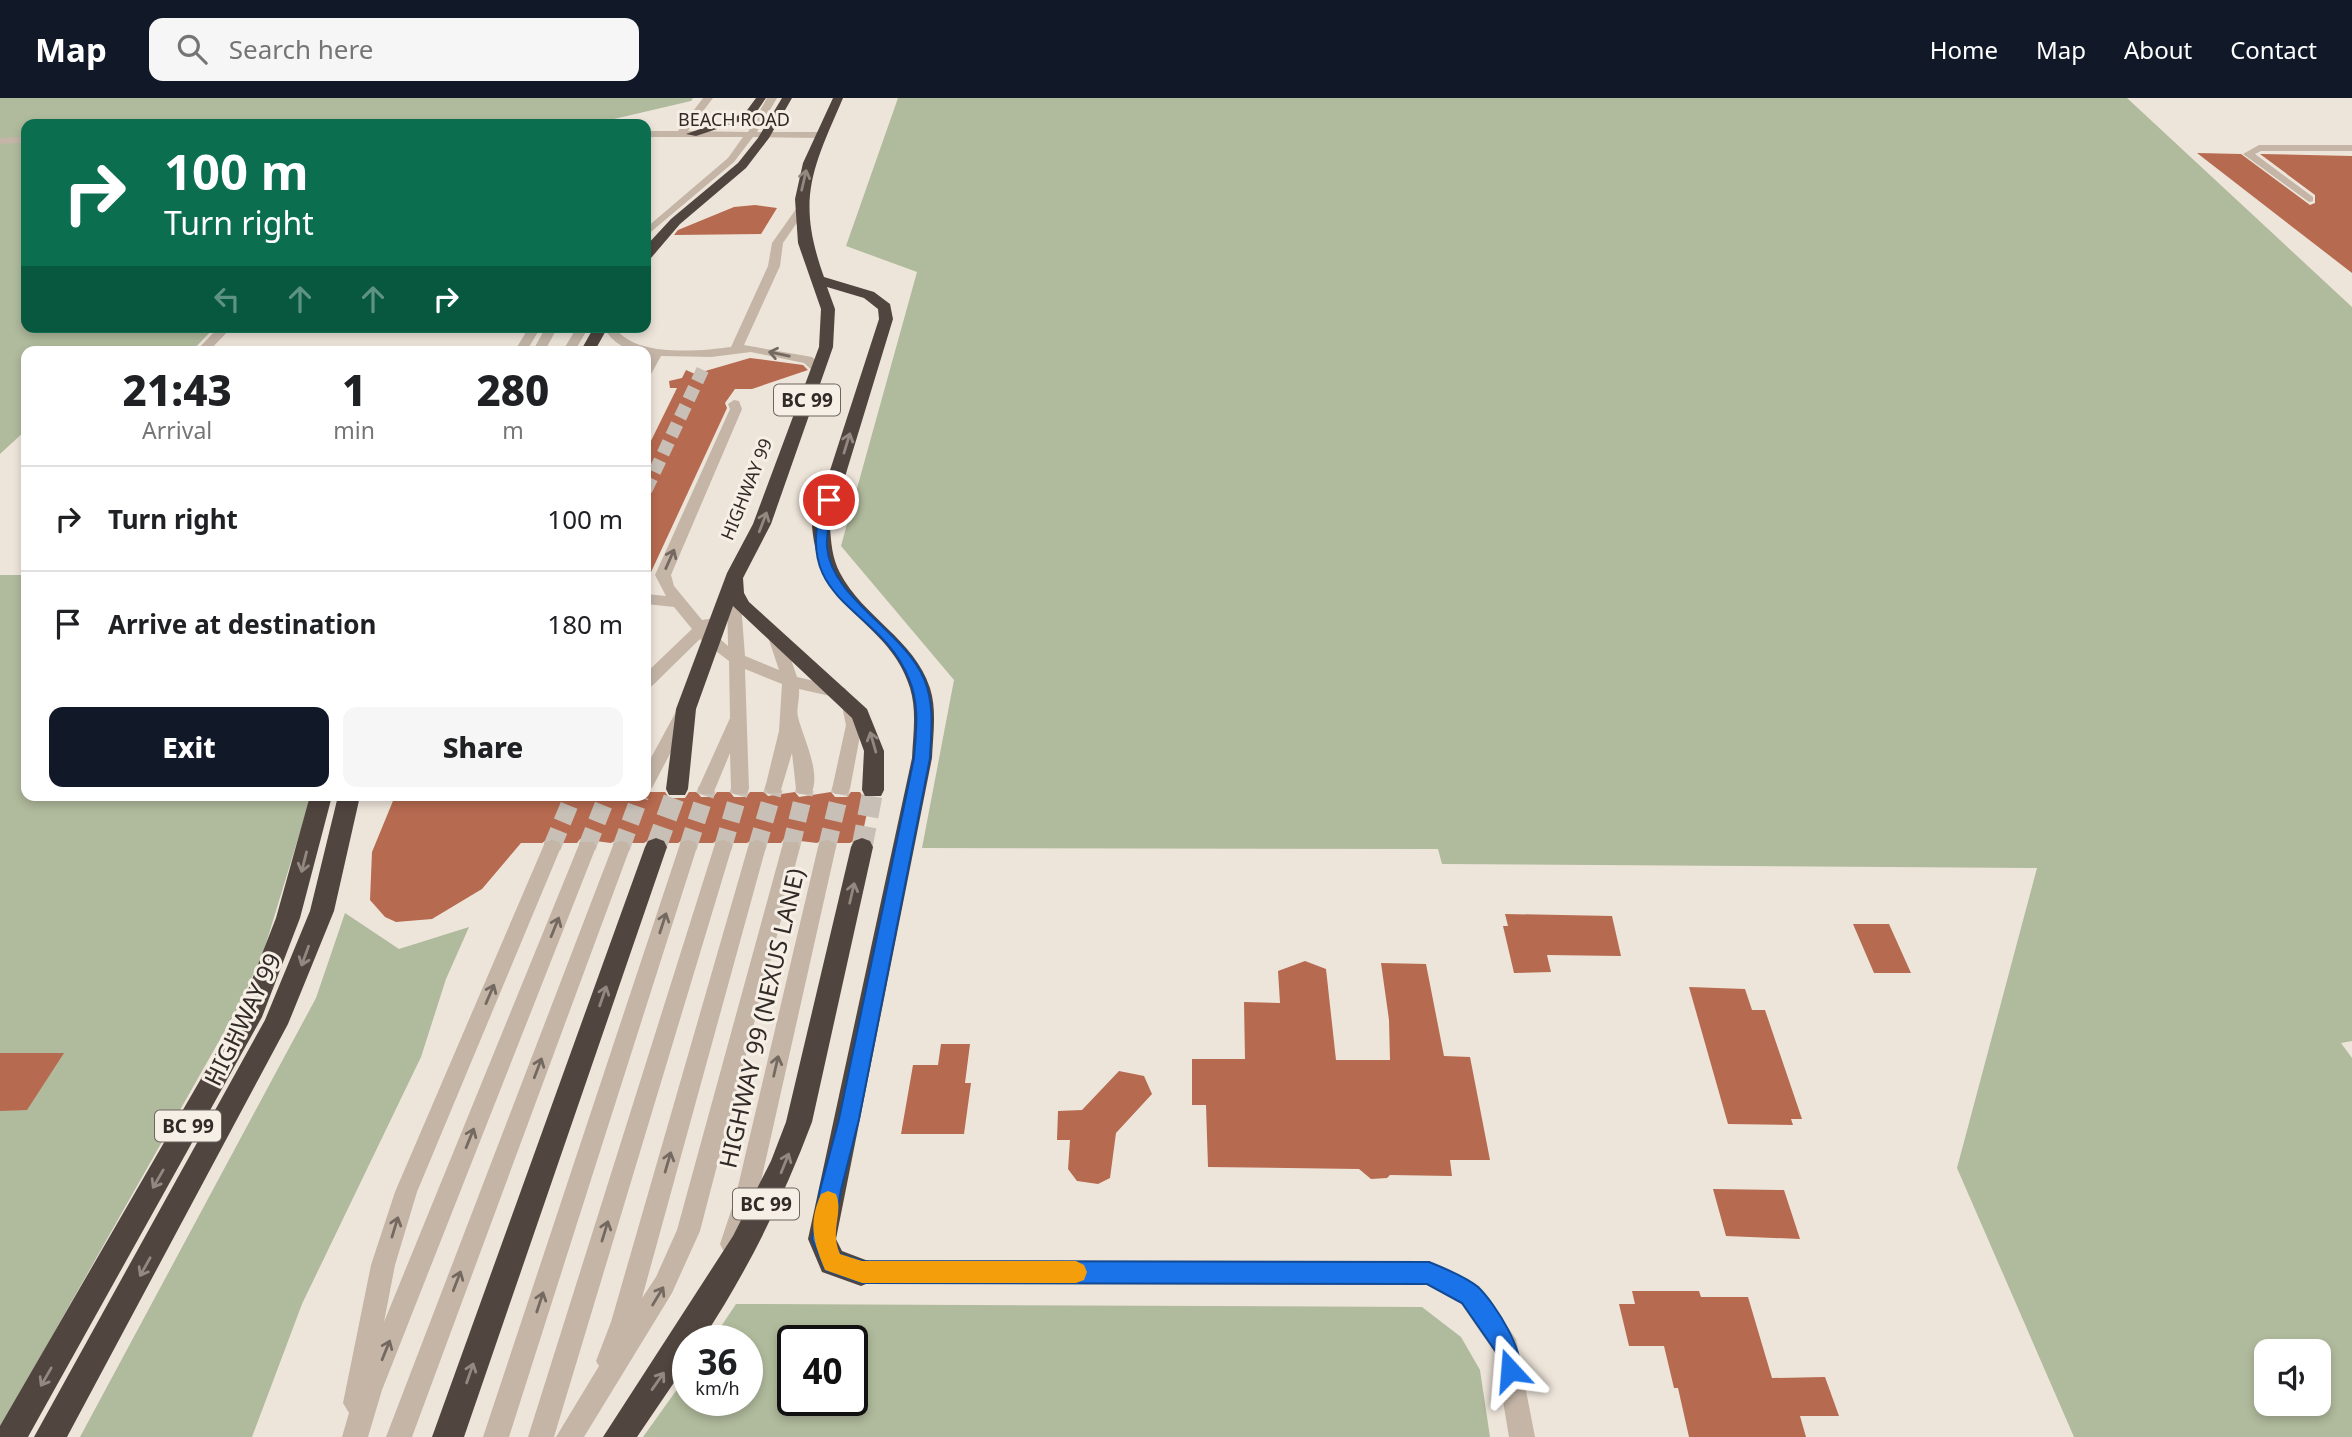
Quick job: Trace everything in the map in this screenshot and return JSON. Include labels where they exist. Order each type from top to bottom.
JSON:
[{"type":"highway","points":[[687,134],[749,115],[761,98]]},
{"type":"highway","points":[[651,248],[660,235],[732,175],[787,98]]},
{"type":"highway","name":"BC 99","points":[[821,135],[838,98]]},
{"type":"highway","name":"HIGHWAY 99","points":[[731,597],[736,573],[762,524],[818,369],[830,328],[828,304],[805,243],[800,211],[802,187],[821,135]]},
{"type":"highway","points":[[819,280],[869,295],[885,307],[886,319],[821,526],[820,550],[838,588],[905,657],[918,680],[925,710],[922,758],[822,1239],[832,1262],[862,1272]]},
{"type":"highway","points":[[731,597],[860,714],[877,758],[873,790]]},
{"type":"highway","name":"BC 99","points":[[677,789],[686,709],[706,636],[731,597]]},
{"type":"highway","name":"BC 99","points":[[11,1437],[250,1017],[284,928],[320,801]]},
{"type":"highway","name":"HIGHWAY 99","points":[[50,1437],[281,1013],[322,911],[348,801]]},
{"type":"highway","points":[[448,1437],[656,847]]},
{"type":"highway","name":"BC 99","points":[[619,1437],[758,1219],[790,1149],[799,1122],[863,847]]},
{"type":"street","points":[[687,134],[708,98]]},
{"type":"street","points":[[651,229],[759,138],[772,98]]},
{"type":"street","name":"BEACH ROAD","points":[[651,134],[759,138],[821,135]]},
{"type":"street","points":[[0,141],[21,140]]},
{"type":"street","points":[[2309,199],[2248,154],[2259,148],[2352,148]]},
{"type":"street","points":[[651,213],[702,174],[731,160]]},
{"type":"street","points":[[737,348],[774,266],[773,252],[784,229],[800,211]]},
{"type":"street","points":[[207,346],[220,333]]},
{"type":"street","points":[[613,333],[615,337],[634,346]]},
{"type":"street","points":[[651,353],[711,354],[737,348],[808,360],[818,369]]},
{"type":"street","points":[[704,369],[711,354]]},
{"type":"street","points":[[734,404],[736,409],[663,575],[667,587],[706,636],[739,660],[792,682],[844,697],[853,725],[841,789]]},
{"type":"street","points":[[731,597],[739,660],[736,716],[740,789]]},
{"type":"street","points":[[651,599],[679,602]]},
{"type":"street","points":[[651,678],[706,636]]},
{"type":"street","points":[[774,788],[791,715],[792,682],[777,640]]},
{"type":"street","points":[[651,774],[686,709]]},
{"type":"street","points":[[791,715],[805,774],[805,789]]},
{"type":"street","points":[[707,789],[736,716]]},
{"type":"street","points":[[349,1437],[383,1265],[406,1192],[552,847]]},
{"type":"street","points":[[355,1437],[369,1390],[587,847]]},
{"type":"street","points":[[496,1437],[688,847]]},
{"type":"street","points":[[541,1437],[723,847]]},
{"type":"street","points":[[571,1435],[608,1362],[623,1322],[757,847]]},
{"type":"street","points":[[571,1435],[659,1295],[684,1241],[791,847]]},
{"type":"street","name":"HIGHWAY 99 (NEXUS LANE)","points":[[698,1317],[724,1266],[741,1221],[827,847]]},
{"type":"street","points":[[399,1437],[621,848]]},
{"type":"street","points":[[862,1272],[1429,1273],[1470,1295],[1507,1348],[1522,1437]]},
{"type":"green space","points":[[0,98],[693,98],[691,101],[614,119],[21,119],[21,333],[209,333],[197,346],[21,346],[21,435],[0,454]]},
{"type":"green space","points":[[898,98],[2127,98],[2352,307],[2352,1041],[2341,1043],[2352,1058],[2352,1437],[2074,1437],[1957,1168],[2037,868],[1442,864],[1438,849],[922,848],[954,680],[841,546],[917,272],[846,246]]},
{"type":"green space","points":[[0,575],[21,575],[21,801],[309,801],[264,950],[240,1004],[0,1428]]},
{"type":"green space","points":[[345,913],[399,949],[469,927],[446,979],[421,1057],[302,1304],[252,1437],[80,1437],[316,998]]},
{"type":"green space","points":[[736,1304],[1422,1307],[1461,1337],[1480,1370],[1490,1437],[643,1437],[672,1396],[672,1416],[763,1416],[763,1325],[722,1325]]},
{"type":"building","points":[[2197,153],[2241,154],[2310,205],[2315,203],[2315,195],[2260,154],[2352,156],[2352,273]]},
{"type":"building","points":[[755,205],[777,208],[761,234],[674,235],[678,230],[734,207]]},
{"type":"building","points":[[750,358],[803,365],[808,370],[752,389],[735,389],[725,403],[727,408],[651,572],[651,441],[677,388],[670,388],[669,381],[682,378],[686,370],[695,374]]},
{"type":"building","points":[[651,792],[665,792],[669,798],[685,798],[689,792],[697,792],[701,797],[713,797],[717,792],[730,792],[734,797],[746,797],[750,792],[764,792],[768,796],[795,792],[799,797],[831,792],[835,797],[847,797],[851,792],[860,792],[863,797],[870,799],[862,836],[850,843],[837,843],[826,837],[817,843],[784,839],[781,843],[767,843],[756,837],[747,843],[733,843],[722,837],[713,843],[698,843],[687,837],[678,843],[668,843],[655,836],[644,843],[631,843],[620,838],[611,843],[580,839],[577,843],[562,843],[551,837],[542,843],[521,843],[482,889],[432,919],[396,922],[385,917],[370,900],[372,852],[393,801],[651,801]]},
{"type":"building","points":[[1505,914],[1612,916],[1621,956],[1547,955],[1551,972],[1514,973],[1503,926],[1508,926]]},
{"type":"building","points":[[1853,924],[1889,924],[1911,973],[1874,973]]},
{"type":"building","points":[[1305,961],[1326,969],[1336,1060],[1390,1060],[1389,1020],[1381,963],[1426,964],[1444,1056],[1470,1057],[1490,1160],[1450,1160],[1452,1176],[1390,1175],[1387,1178],[1371,1179],[1359,1169],[1208,1167],[1206,1105],[1192,1105],[1192,1059],[1245,1059],[1244,1002],[1280,1003],[1278,971]]},
{"type":"building","points":[[1689,987],[1745,989],[1752,1010],[1765,1010],[1802,1119],[1791,1119],[1793,1125],[1728,1124]]},
{"type":"building","points":[[941,1044],[970,1044],[965,1083],[971,1083],[964,1134],[901,1134],[913,1065],[938,1065]]},
{"type":"building","points":[[0,1053],[64,1053],[27,1110],[0,1111]]},
{"type":"building","points":[[1119,1071],[1144,1076],[1152,1094],[1116,1133],[1110,1178],[1098,1184],[1077,1181],[1068,1169],[1070,1140],[1057,1140],[1058,1111],[1082,1110]]},
{"type":"building","points":[[1713,1189],[1784,1190],[1800,1239],[1726,1236]]},
{"type":"building","points":[[1632,1291],[1699,1291],[1701,1297],[1748,1297],[1772,1378],[1825,1377],[1839,1416],[1800,1416],[1806,1437],[1689,1437],[1678,1388],[1674,1388],[1664,1346],[1629,1346],[1619,1304],[1635,1304]]},
{"type":"tunnel","points":[[651,479],[703,369]]},
{"type":"tunnel","points":[[757,847],[774,788]]},
{"type":"tunnel","points":[[656,847],[677,789]]},
{"type":"tunnel","points":[[688,847],[707,789]]},
{"type":"tunnel","points":[[723,847],[740,789]]},
{"type":"tunnel","points":[[791,847],[805,789]]},
{"type":"tunnel","points":[[827,847],[841,789]]},
{"type":"tunnel","points":[[862,847],[873,790]]},
{"type":"tunnel","points":[[552,847],[571,801]]},
{"type":"tunnel","points":[[587,847],[605,801]]},
{"type":"tunnel","points":[[621,848],[638,801]]},
{"type":"slow traffic","points":[[828,1202],[822,1239],[832,1262],[862,1272],[1076,1272]]},
{"type":"route","points":[[829,500],[821,526],[820,550],[828,569],[838,588],[905,657],[918,680],[925,710],[922,758],[849,1119],[830,1190],[822,1239],[832,1262],[862,1272],[1429,1273],[1470,1295],[1507,1348],[1510,1370]]}]
